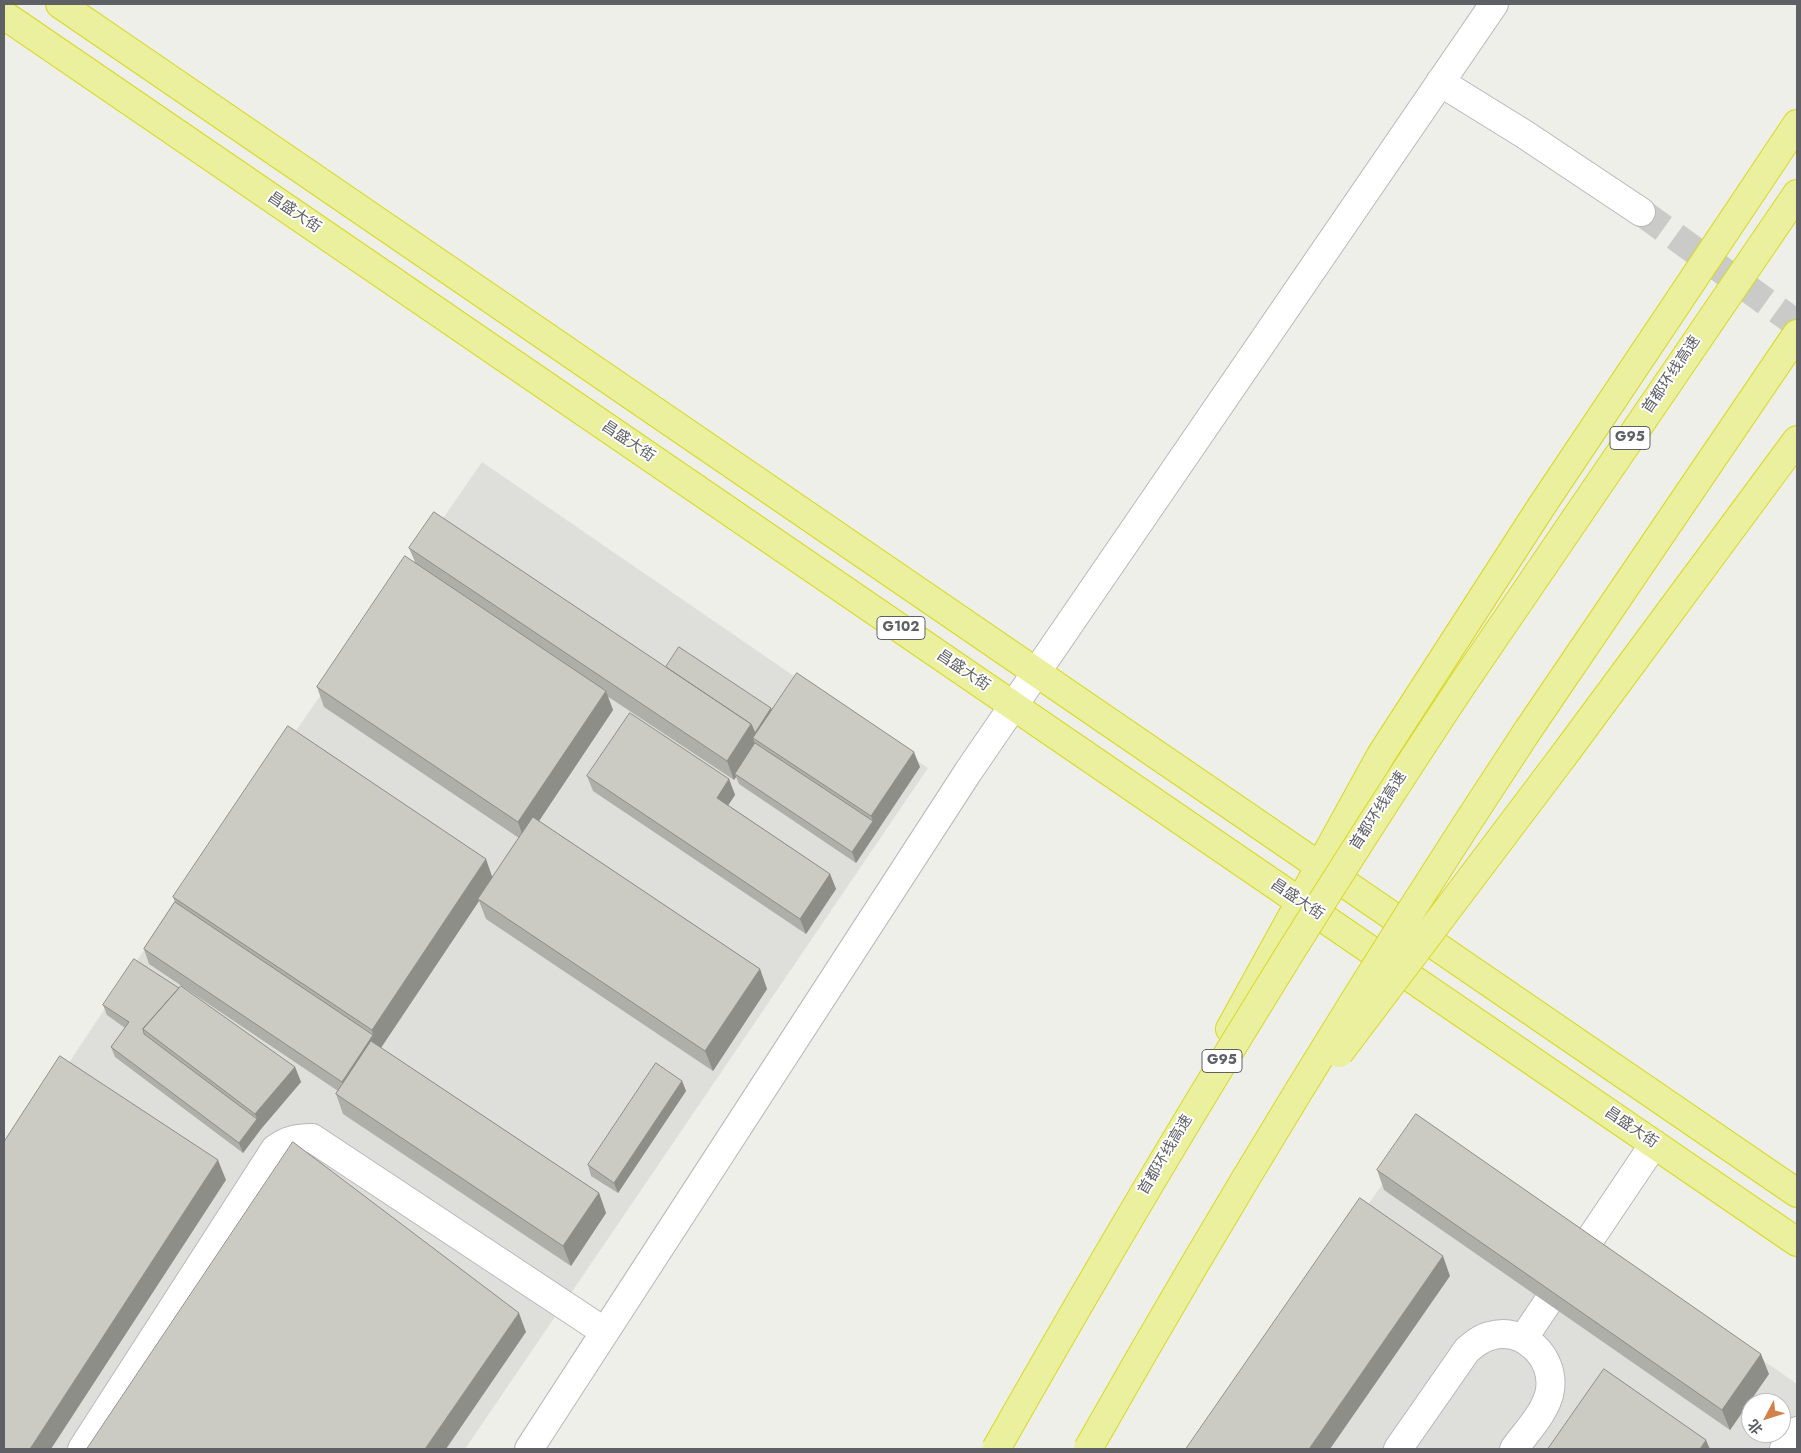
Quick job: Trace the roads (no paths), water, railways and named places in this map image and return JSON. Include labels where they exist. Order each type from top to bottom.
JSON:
[{"type":"highway","name":"G102","points":[[60,4],[1797,1193]]},
{"type":"highway","name":"昌盛大街","points":[[4,15],[1797,1242]]},
{"type":"highway","points":[[1104,1260],[1299,901],[1381,755],[1547,499],[1797,124]]},
{"type":"highway","name":"首都环线高速","points":[[996,1449],[1104,1260],[1251,1014],[1364,834],[1464,682],[1797,194]]},
{"type":"highway","points":[[1088,1449],[1172,1300],[1425,886],[1526,733],[1797,334]]},
{"type":"highway","points":[[1249,1172],[1564,755],[1797,440]]},
{"type":"street","points":[[529,1449],[1013,705],[1494,4]]},
{"type":"street","points":[[1440,82],[1524,134],[1641,212]]},
{"type":"street","points":[[82,1449],[275,1149],[285,1142],[298,1138],[312,1138],[605,1332]]},
{"type":"street","points":[[1523,1340],[1654,1144]]},
{"type":"street","points":[[1398,1449],[1467,1350],[1478,1341],[1490,1336],[1504,1334],[1523,1340],[1540,1353],[1547,1364],[1550,1378],[1550,1392],[1545,1405],[1514,1449]]},
{"type":"street","points":[[1784,1449],[1797,1431]]},
{"type":"tunnel","points":[[1641,212],[1797,324]]}]
